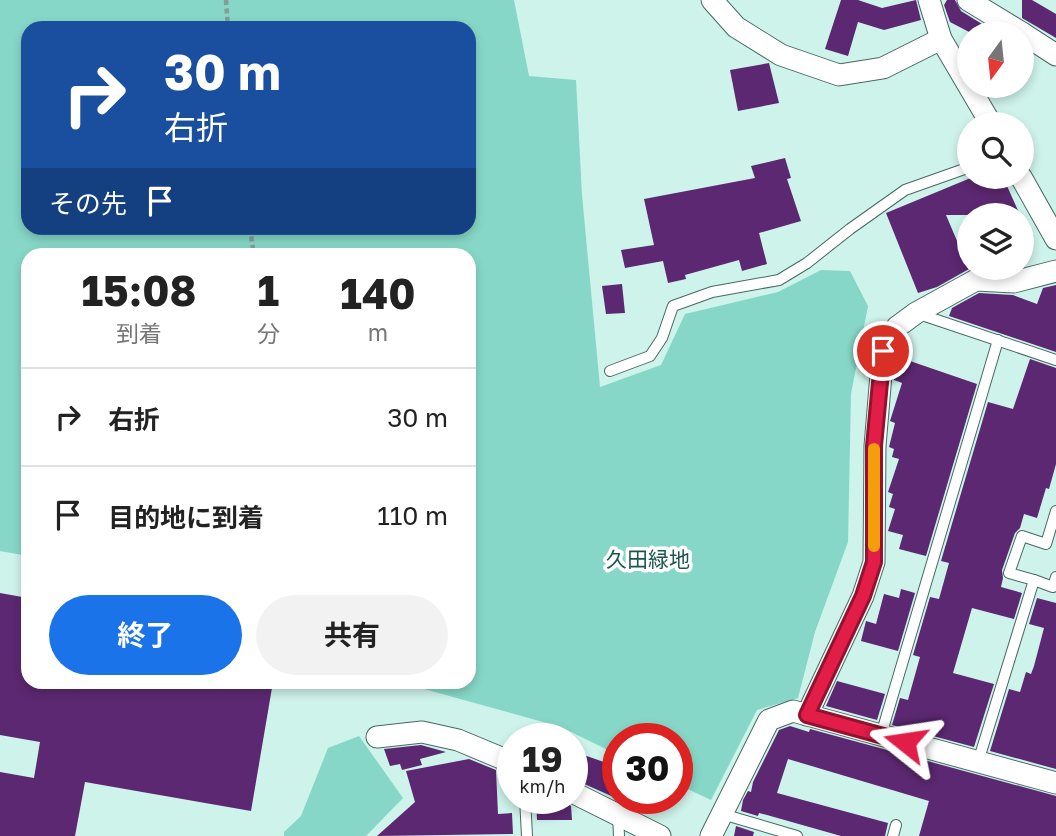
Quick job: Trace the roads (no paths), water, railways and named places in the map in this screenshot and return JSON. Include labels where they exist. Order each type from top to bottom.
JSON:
[{"type":"street","points":[[712,0],[736,27],[781,55],[839,75],[883,68],[941,39]]},
{"type":"street","points":[[929,0],[941,39],[984,112]]},
{"type":"street","points":[[968,0],[1002,21]]},
{"type":"street","points":[[1034,41],[1056,55]]},
{"type":"street","points":[[1028,189],[1056,239]]},
{"type":"street","points":[[807,715],[863,596],[874,562],[874,446],[883,351],[897,327],[916,313],[976,280],[1014,282],[1056,271]]},
{"type":"street","points":[[711,836],[769,720],[793,711],[1056,783]]},
{"type":"street","points":[[377,737],[422,732],[458,740],[497,756]]},
{"type":"street","points":[[588,803],[618,825],[660,836]]},
{"type":"lane","points":[[610,371],[650,356],[662,338],[673,306],[712,292],[779,280],[807,263],[905,190],[957,172]]},
{"type":"lane","points":[[916,313],[1056,359]]},
{"type":"lane","points":[[881,735],[998,340]]},
{"type":"lane","points":[[1056,511],[1051,546],[1022,536],[1009,573],[1053,587],[1056,578]]},
{"type":"lane","points":[[978,762],[1034,580]]},
{"type":"lane","points":[[526,814],[527,836]]},
{"type":"lane","points":[[722,814],[797,836]]},
{"type":"park label","name":"久田緑地","points":[[648,560]]}]
